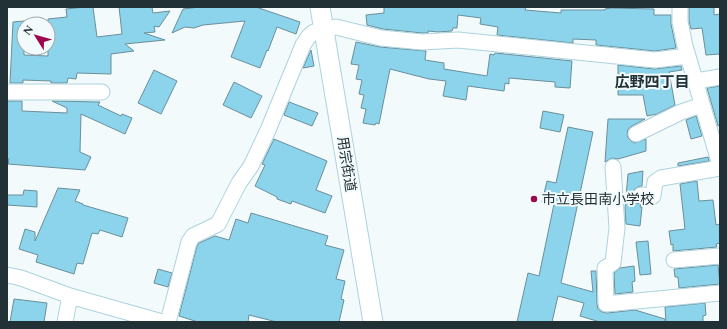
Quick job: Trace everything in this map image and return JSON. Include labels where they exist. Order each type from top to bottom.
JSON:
[{"type":"main road","name":"用宗街道","points":[[320,7],[373,322]]},
{"type":"street","points":[[680,7],[680,22],[688,56],[720,165]]},
{"type":"street","points":[[168,322],[189,242],[193,236],[218,224],[239,183],[252,166],[303,46],[309,36],[314,32],[336,27],[381,38],[415,41],[440,42],[458,40],[655,60],[688,56]]},
{"type":"street","points":[[696,81],[720,77]]},
{"type":"street","points":[[7,92],[102,92]]},
{"type":"street","points":[[636,134],[681,112],[702,105]]},
{"type":"street","points":[[613,167],[617,228],[613,263],[605,268],[606,304],[720,293]]},
{"type":"street","points":[[641,195],[653,196],[655,182],[661,178],[720,168]]},
{"type":"street","points":[[674,260],[720,256]]},
{"type":"street","points":[[7,275],[21,278],[70,296],[162,322]]},
{"type":"street","points":[[66,322],[70,296]]},
{"type":"building","points":[[93,7],[97,37],[122,34],[119,7],[152,7],[153,13],[170,11],[159,27],[154,26],[155,32],[144,33],[165,40],[125,44],[134,51],[111,54],[111,74],[77,73],[76,79],[68,78],[67,83],[23,80],[23,83],[10,83],[13,22],[16,22],[16,56],[56,56],[56,18],[67,17],[66,9]]},
{"type":"building","points":[[200,7],[256,7],[300,22],[296,34],[277,27],[260,68],[231,57],[245,21],[203,25],[194,28],[185,27],[172,33],[183,9]]},
{"type":"building","points":[[384,7],[526,7],[525,10],[561,13],[561,10],[605,10],[611,8],[654,9],[654,15],[671,15],[671,24],[676,48],[655,51],[596,45],[596,40],[573,39],[573,43],[497,35],[498,27],[480,24],[481,18],[458,15],[457,28],[453,28],[452,31],[428,31],[428,33],[422,33],[383,29],[367,25],[366,15],[384,13]]},
{"type":"building","points":[[689,7],[714,7],[714,15],[720,14],[720,54],[706,55],[702,28],[691,29],[689,21]]},
{"type":"building","points":[[356,42],[380,47],[426,51],[425,60],[444,63],[444,69],[487,76],[490,54],[494,55],[495,53],[572,61],[570,88],[555,87],[555,82],[509,78],[509,84],[505,83],[504,91],[468,86],[466,100],[443,96],[446,81],[429,79],[390,69],[379,124],[376,123],[375,125],[363,123],[366,109],[361,108],[364,95],[359,94],[362,80],[356,79],[359,65],[351,64]]},
{"type":"building","points":[[311,50],[314,66],[303,68]]},
{"type":"building","points":[[618,65],[654,69],[681,66],[682,70],[669,72],[675,105],[657,114],[647,116],[643,95],[618,95]]},
{"type":"building","points":[[154,70],[177,81],[161,114],[138,103]]},
{"type":"building","points":[[234,82],[262,96],[251,118],[223,105]]},
{"type":"building","points":[[720,86],[720,125],[718,126],[707,88]]},
{"type":"building","points":[[7,101],[22,101],[22,111],[67,113],[67,108],[52,101],[100,102],[98,105],[121,116],[122,114],[132,118],[125,134],[81,114],[80,152],[91,157],[85,170],[8,164]]},
{"type":"building","points":[[289,102],[318,113],[312,126],[284,115]]},
{"type":"building","points":[[543,111],[564,115],[560,132],[540,128]]},
{"type":"building","points":[[696,116],[702,136],[691,139],[686,120]]},
{"type":"building","points":[[608,119],[645,119],[628,129],[627,134],[628,138],[635,143],[646,139],[646,151],[618,159],[612,158],[605,162]]},
{"type":"building","points":[[568,127],[593,132],[561,283],[593,292],[591,271],[596,271],[597,304],[598,309],[602,312],[607,313],[635,310],[665,319],[665,322],[600,322],[580,316],[584,303],[558,296],[552,322],[517,322],[528,273],[539,276],[554,204],[542,202],[547,181],[556,183]]},
{"type":"building","points":[[274,139],[327,161],[316,190],[332,196],[325,213],[292,201],[291,204],[277,199],[277,197],[255,186],[265,165],[262,164]]},
{"type":"building","points":[[708,157],[709,161],[678,166],[678,163]]},
{"type":"building","points":[[643,171],[642,186],[634,190],[632,195],[636,203],[641,204],[640,207],[642,207],[640,226],[626,224],[625,208],[628,174]]},
{"type":"building","points":[[697,181],[699,201],[713,200],[716,225],[720,224],[720,243],[716,244],[717,247],[673,251],[673,244],[671,245],[669,231],[685,229],[680,184]]},
{"type":"building","points":[[58,188],[80,190],[75,201],[83,205],[128,218],[122,237],[100,230],[98,234],[92,233],[83,264],[77,263],[74,274],[36,262],[38,255],[19,249],[25,229],[35,232],[35,241]]},
{"type":"building","points":[[24,190],[37,191],[37,207],[7,205],[7,195],[23,195]]},
{"type":"building","points":[[251,213],[328,236],[325,245],[344,250],[336,279],[345,281],[341,299],[344,300],[339,322],[277,322],[249,315],[248,322],[198,322],[179,316],[199,243],[215,236],[229,240],[236,219],[248,223]]},
{"type":"building","points":[[648,241],[651,274],[640,275],[636,242]]},
{"type":"building","points":[[718,265],[720,284],[679,288],[678,277],[675,277],[674,269]]},
{"type":"building","points":[[634,266],[635,281],[632,282],[633,292],[615,294],[614,273],[620,268]]},
{"type":"building","points":[[158,269],[172,273],[168,287],[154,283]]},
{"type":"building","points":[[14,299],[47,303],[44,322],[10,322]]},
{"type":"building","points":[[705,303],[706,315],[703,316],[703,322],[666,322],[665,307]]},
{"type":"place","name":"市立長田南小学校","points":[[534,199]]},
{"type":"district","name":"広野四丁目","points":[[652,82]]}]
